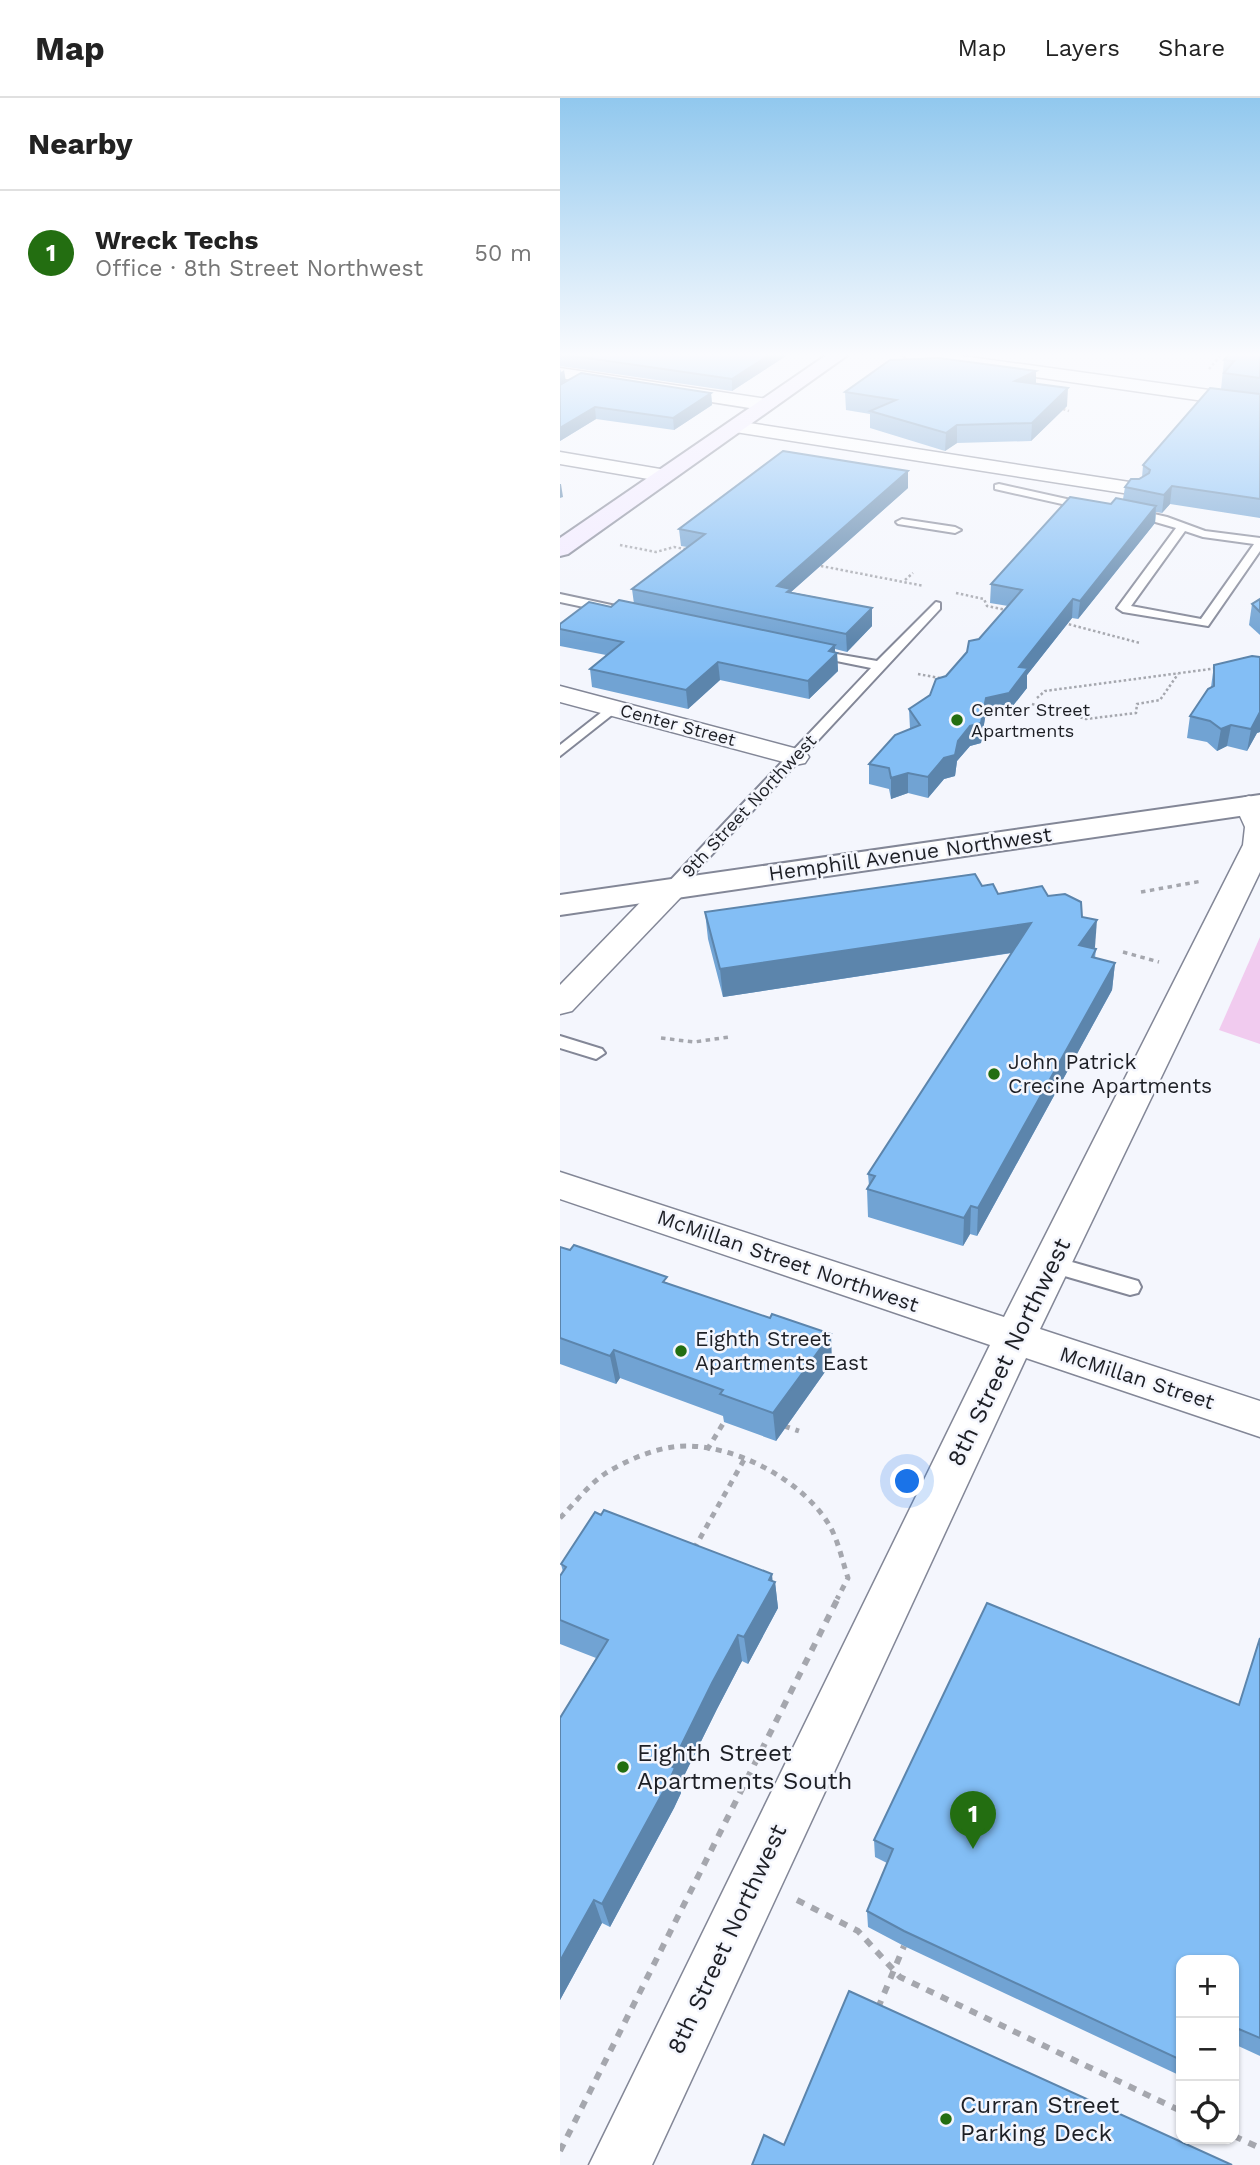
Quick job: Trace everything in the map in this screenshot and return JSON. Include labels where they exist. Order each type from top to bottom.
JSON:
[{"type":"main road","points":[[560,549],[702,450]]},
{"type":"street","points":[[887,450],[1136,489]]},
{"type":"street","points":[[560,458],[666,476]]},
{"type":"street","name":"Center Street","points":[[560,694],[795,757]]},
{"type":"street","name":"Hemphill Avenue Northwest","points":[[560,905],[1254,804]]},
{"type":"street","name":"8th Street Northwest","points":[[620,2165],[1015,1337],[1258,845],[1260,827],[1254,804]]},
{"type":"street","name":"9th Street Northwest","points":[[560,1004],[671,889]]},
{"type":"street","name":"McMillan Street Northwest","points":[[560,1185],[1015,1337]]},
{"type":"street","name":"McMillan Street","points":[[1015,1337],[1260,1419]]},
{"type":"lane","points":[[999,487],[1011,492],[1105,509]]},
{"type":"lane","points":[[1118,510],[1144,513],[1184,526],[1203,534],[1260,542],[1204,623],[1123,608],[1184,526]]},
{"type":"lane","points":[[902,522],[955,530]]},
{"type":"lane","points":[[560,598],[628,613]]},
{"type":"lane","name":"9th Street Northwest","points":[[671,889],[936,606]]},
{"type":"lane","points":[[804,650],[880,666]]},
{"type":"lane","points":[[560,752],[612,708]]},
{"type":"lane","points":[[560,1042],[596,1053]]},
{"type":"lane","points":[[1051,1264],[1130,1287]]},
{"type":"path","points":[[630,546],[656,552],[674,547],[700,551]]},
{"type":"path","points":[[806,569],[823,558]]},
{"type":"path","points":[[815,565],[926,587]]},
{"type":"path","points":[[904,581],[913,573]]},
{"type":"path","points":[[948,592],[975,594],[985,598],[987,606],[1014,611]]},
{"type":"path","points":[[1054,627],[1062,623],[1140,643]]},
{"type":"path","points":[[1037,698],[1045,691],[1219,667],[1230,670]]},
{"type":"path","points":[[1032,704],[1086,719],[1136,713],[1137,704],[1160,700],[1179,673]]},
{"type":"path","points":[[918,674],[958,681]]},
{"type":"path","points":[[1141,892],[1193,882]]},
{"type":"path","points":[[1123,953],[1161,962]]},
{"type":"path","points":[[662,1038],[694,1042],[729,1037]]},
{"type":"path","points":[[707,1450],[724,1422]]},
{"type":"path","points":[[784,1426],[799,1431]]},
{"type":"path","points":[[560,1518],[603,1474],[641,1455],[687,1446],[746,1458],[804,1494],[828,1524],[848,1578],[560,2151]]},
{"type":"path","points":[[687,1560],[746,1458]]},
{"type":"path","points":[[796,1900],[858,1931],[900,1977],[1176,2109]]},
{"type":"path","points":[[873,2022],[904,1946]]},
{"type":"path","points":[[1239,2138],[1260,2148]]},
{"type":"shaded area","points":[[1260,937],[1260,1044],[1219,1030]]},
{"type":"building","points":[[1156,450],[1260,450],[1260,499],[1172,486],[1164,495],[1125,487],[1131,479],[1139,479],[1149,473],[1150,470],[1143,465]]},
{"type":"building","points":[[783,451],[908,471],[777,586],[791,589],[787,592],[872,608],[846,634],[632,589],[705,534],[679,529]]},
{"type":"building","points":[[1070,497],[1111,504],[1116,498],[1156,506],[1080,601],[1073,599],[1019,667],[1028,668],[1009,693],[986,698],[981,723],[970,726],[958,741],[955,755],[944,758],[928,777],[908,773],[891,778],[889,768],[869,764],[895,735],[920,725],[909,709],[930,695],[936,679],[946,676],[967,652],[969,641],[979,639],[1022,590],[991,584]]},
{"type":"building","points":[[1260,599],[1260,612],[1252,604]]},
{"type":"building","points":[[619,600],[835,645],[829,651],[837,653],[808,681],[718,662],[686,690],[590,669],[623,642],[560,629],[560,624],[589,602],[611,607]]},
{"type":"building","points":[[1252,656],[1260,657],[1260,712],[1251,729],[1231,725],[1221,729],[1210,721],[1190,716],[1208,689],[1214,686],[1214,665]]},
{"type":"building","name":"John Patrick Crecine Apartments","points":[[975,874],[982,886],[993,884],[998,894],[1042,886],[1048,896],[1065,894],[1081,902],[1082,917],[1097,920],[1079,945],[1096,949],[1092,957],[1115,963],[978,1208],[971,1206],[964,1218],[867,1189],[875,1176],[868,1174],[1031,923],[720,969],[705,912]]},
{"type":"building","name":"Eighth Street Apartments East","points":[[574,1245],[667,1277],[663,1282],[770,1318],[772,1314],[831,1334],[773,1413],[720,1394],[723,1390],[614,1350],[610,1356],[560,1338],[560,1247],[570,1250]]},
{"type":"building","name":"Eighth Street Apartments South","points":[[604,1510],[772,1574],[769,1580],[775,1582],[744,1637],[738,1635],[712,1683],[671,1766],[675,1768],[668,1783],[602,1904],[594,1900],[560,1961],[560,1718],[608,1640],[560,1620],[560,1576],[566,1567],[561,1564],[595,1512],[601,1515]]},
{"type":"building","points":[[987,1603],[1239,1705],[1260,1638],[1260,2038],[1239,2029],[1239,1955],[1176,1955],[1176,2058],[904,1931],[867,1911],[893,1849],[874,1840]]},
{"type":"building","name":"Curran Street Parking Deck","points":[[849,1991],[1176,2140],[1176,2144],[1186,2144],[1232,2165],[752,2165],[764,2135],[784,2145]]},
{"type":"place","name":"Center Street Apartments","points":[[957,720]]},
{"type":"place","name":"John Patrick Crecine Apartments","points":[[994,1074]]},
{"type":"place","name":"Eighth Street Apartments East","points":[[681,1351]]},
{"type":"place","name":"Eighth Street Apartments South","points":[[623,1767]]},
{"type":"place","name":"Wreck Techs","points":[[973,1849]]},
{"type":"place","name":"Curran Street Parking Deck","points":[[946,2119]]}]
